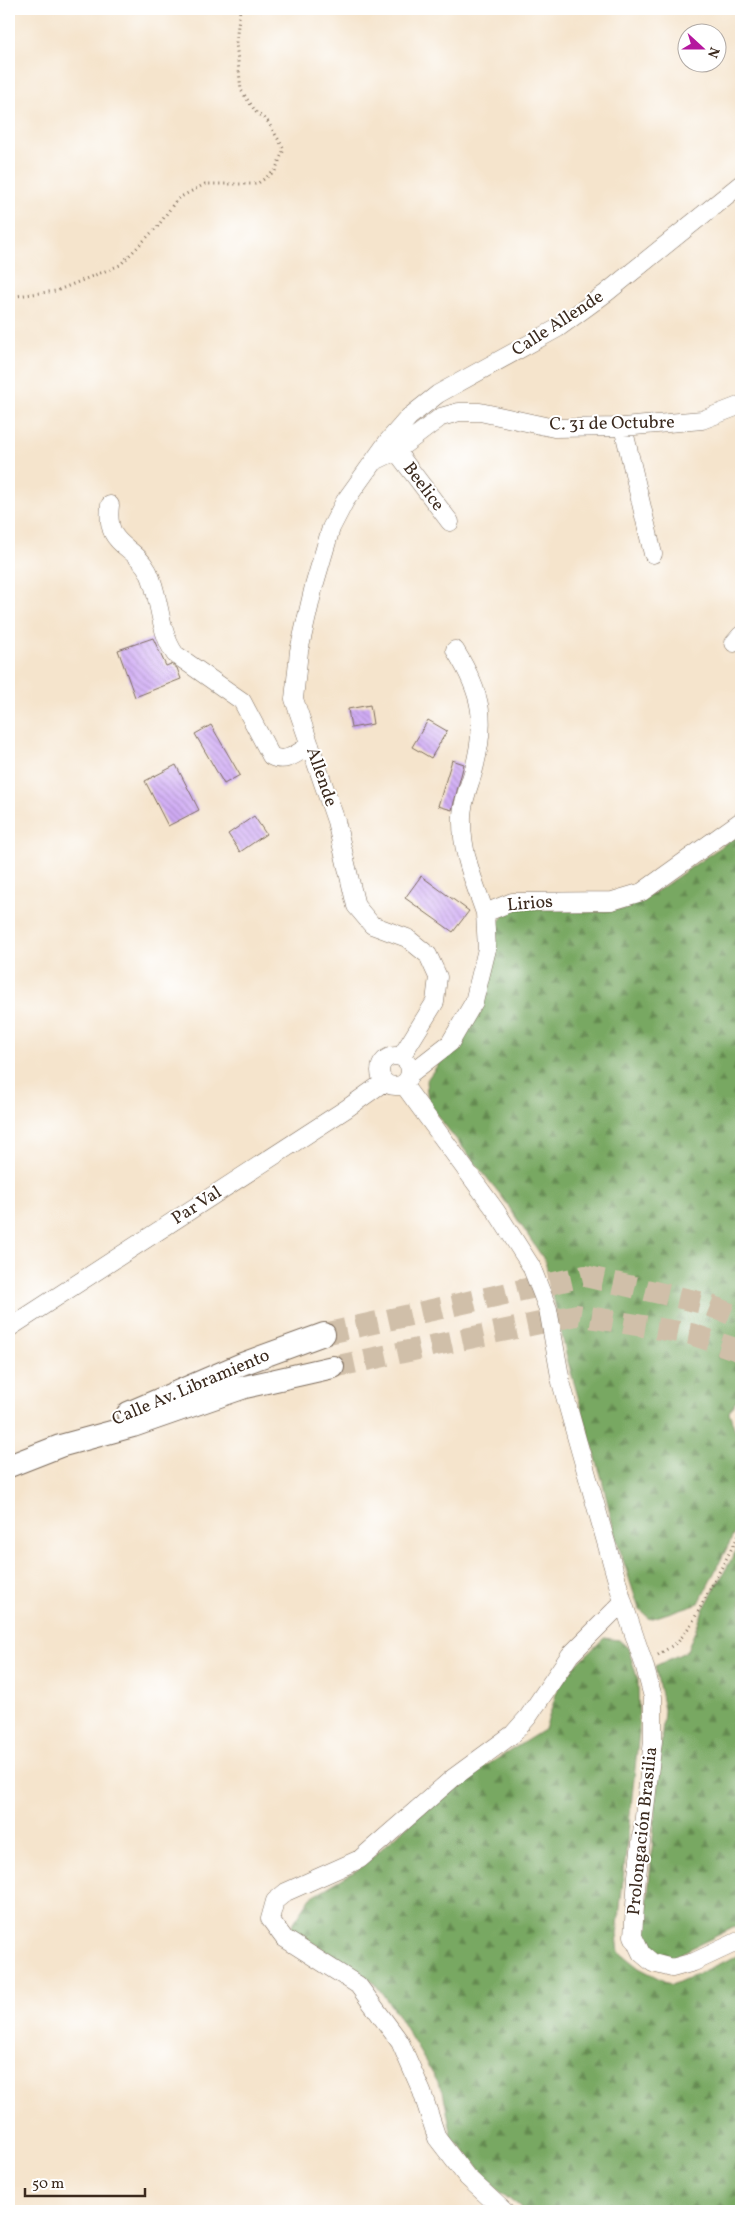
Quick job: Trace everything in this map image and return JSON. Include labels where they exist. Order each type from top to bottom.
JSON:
[{"type":"main road","name":"Calle Av. Libramiento","points":[[9,1466],[60,1446],[133,1411],[242,1364],[324,1334]]},
{"type":"main road","name":"Calle Av. Libramiento","points":[[60,1446],[133,1426],[245,1387],[333,1367]]},
{"type":"street","name":"Calle Allende","points":[[375,461],[388,441],[409,417],[438,394],[558,328],[606,293],[741,184]]},
{"type":"street","name":"C. 31 de Octubre","points":[[375,461],[396,451],[442,417],[459,412],[480,412],[554,428],[623,427],[702,420],[741,404]]},
{"type":"street","points":[[623,427],[653,554]]},
{"type":"street","name":"Beelice","points":[[396,451],[450,522]]},
{"type":"street","name":"Allende","points":[[375,461],[345,501],[332,528],[314,586],[299,651],[294,699],[336,820],[356,906],[372,925],[407,938],[428,955],[438,977],[435,1002],[401,1057]]},
{"type":"street","points":[[110,505],[108,523],[112,532],[146,568],[153,581],[168,645],[175,654],[242,701],[271,756],[282,760],[291,757],[310,745]]},
{"type":"street","points":[[455,650],[472,677],[481,711],[479,751],[462,815],[464,856],[485,912]]},
{"type":"street","name":"Lirios","points":[[407,1079],[450,1043],[474,1002],[487,949],[485,912],[512,902],[612,901],[642,892],[741,821]]},
{"type":"street","points":[[394,1056],[401,1057],[406,1061],[407,1079],[390,1086],[384,1082],[380,1069],[383,1063],[394,1056]]},
{"type":"street","name":"Prolongación Brasilia","points":[[407,1079],[531,1266],[548,1309],[561,1382],[623,1602],[644,1664],[653,1698],[653,1741],[636,1885],[633,1936],[641,1953],[653,1964],[672,1968],[694,1962],[741,1940]]},
{"type":"street","name":"Par Val","points":[[9,1328],[346,1109],[384,1082]]},
{"type":"street","points":[[504,2211],[467,2177],[437,2138],[422,2092],[400,2042],[358,1985],[284,1938],[270,1919],[275,1901],[286,1892],[360,1859],[453,1778],[513,1734],[528,1717],[570,1655],[623,1602]]},
{"type":"path","points":[[9,296],[56,292],[120,265],[158,226],[177,199],[205,184],[257,184],[275,171],[284,149],[268,122],[256,112],[241,90],[236,42],[240,9]]},
{"type":"path","points":[[644,1664],[678,1642],[692,1623],[741,1531]]},
{"type":"green space","points":[[739,834],[741,835],[741,1392],[729,1412],[741,1448],[741,1520],[699,1603],[650,1619],[639,1609],[615,1535],[602,1479],[568,1362],[545,1261],[503,1198],[428,1104],[426,1081],[468,1023],[490,970],[495,925],[510,909],[540,908],[587,912],[625,909],[660,889]]},
{"type":"green space","points":[[741,1542],[741,1924],[667,1960],[652,1954],[644,1942],[664,1710],[655,1666],[687,1651],[704,1608]]},
{"type":"green space","points":[[604,1638],[619,1640],[628,1648],[638,1680],[639,1732],[617,1935],[619,1952],[639,1968],[672,1985],[741,1954],[741,2211],[524,2211],[499,2191],[452,2137],[443,2091],[397,2014],[373,1981],[290,1928],[311,1897],[360,1868],[446,1791],[545,1729],[558,1688],[575,1666]]},
{"type":"building","points":[[153,638],[166,666],[171,664],[177,668],[181,679],[135,697],[118,650]]},
{"type":"building","points":[[370,705],[373,724],[351,728],[348,709]]},
{"type":"building","points":[[428,720],[447,731],[431,758],[412,747]]},
{"type":"building","points":[[211,725],[240,775],[224,784],[195,734]]},
{"type":"building","points":[[452,760],[464,764],[452,810],[438,806]]},
{"type":"building","points":[[176,765],[199,810],[168,826],[145,781]]},
{"type":"building","points":[[254,816],[266,834],[240,852],[228,834]]},
{"type":"building","points":[[421,876],[469,911],[453,932],[405,898]]},
{"type":"tunnel","points":[[324,1334],[585,1276],[703,1303],[741,1318]]},
{"type":"tunnel","points":[[333,1367],[577,1315],[691,1334],[741,1351]]}]
